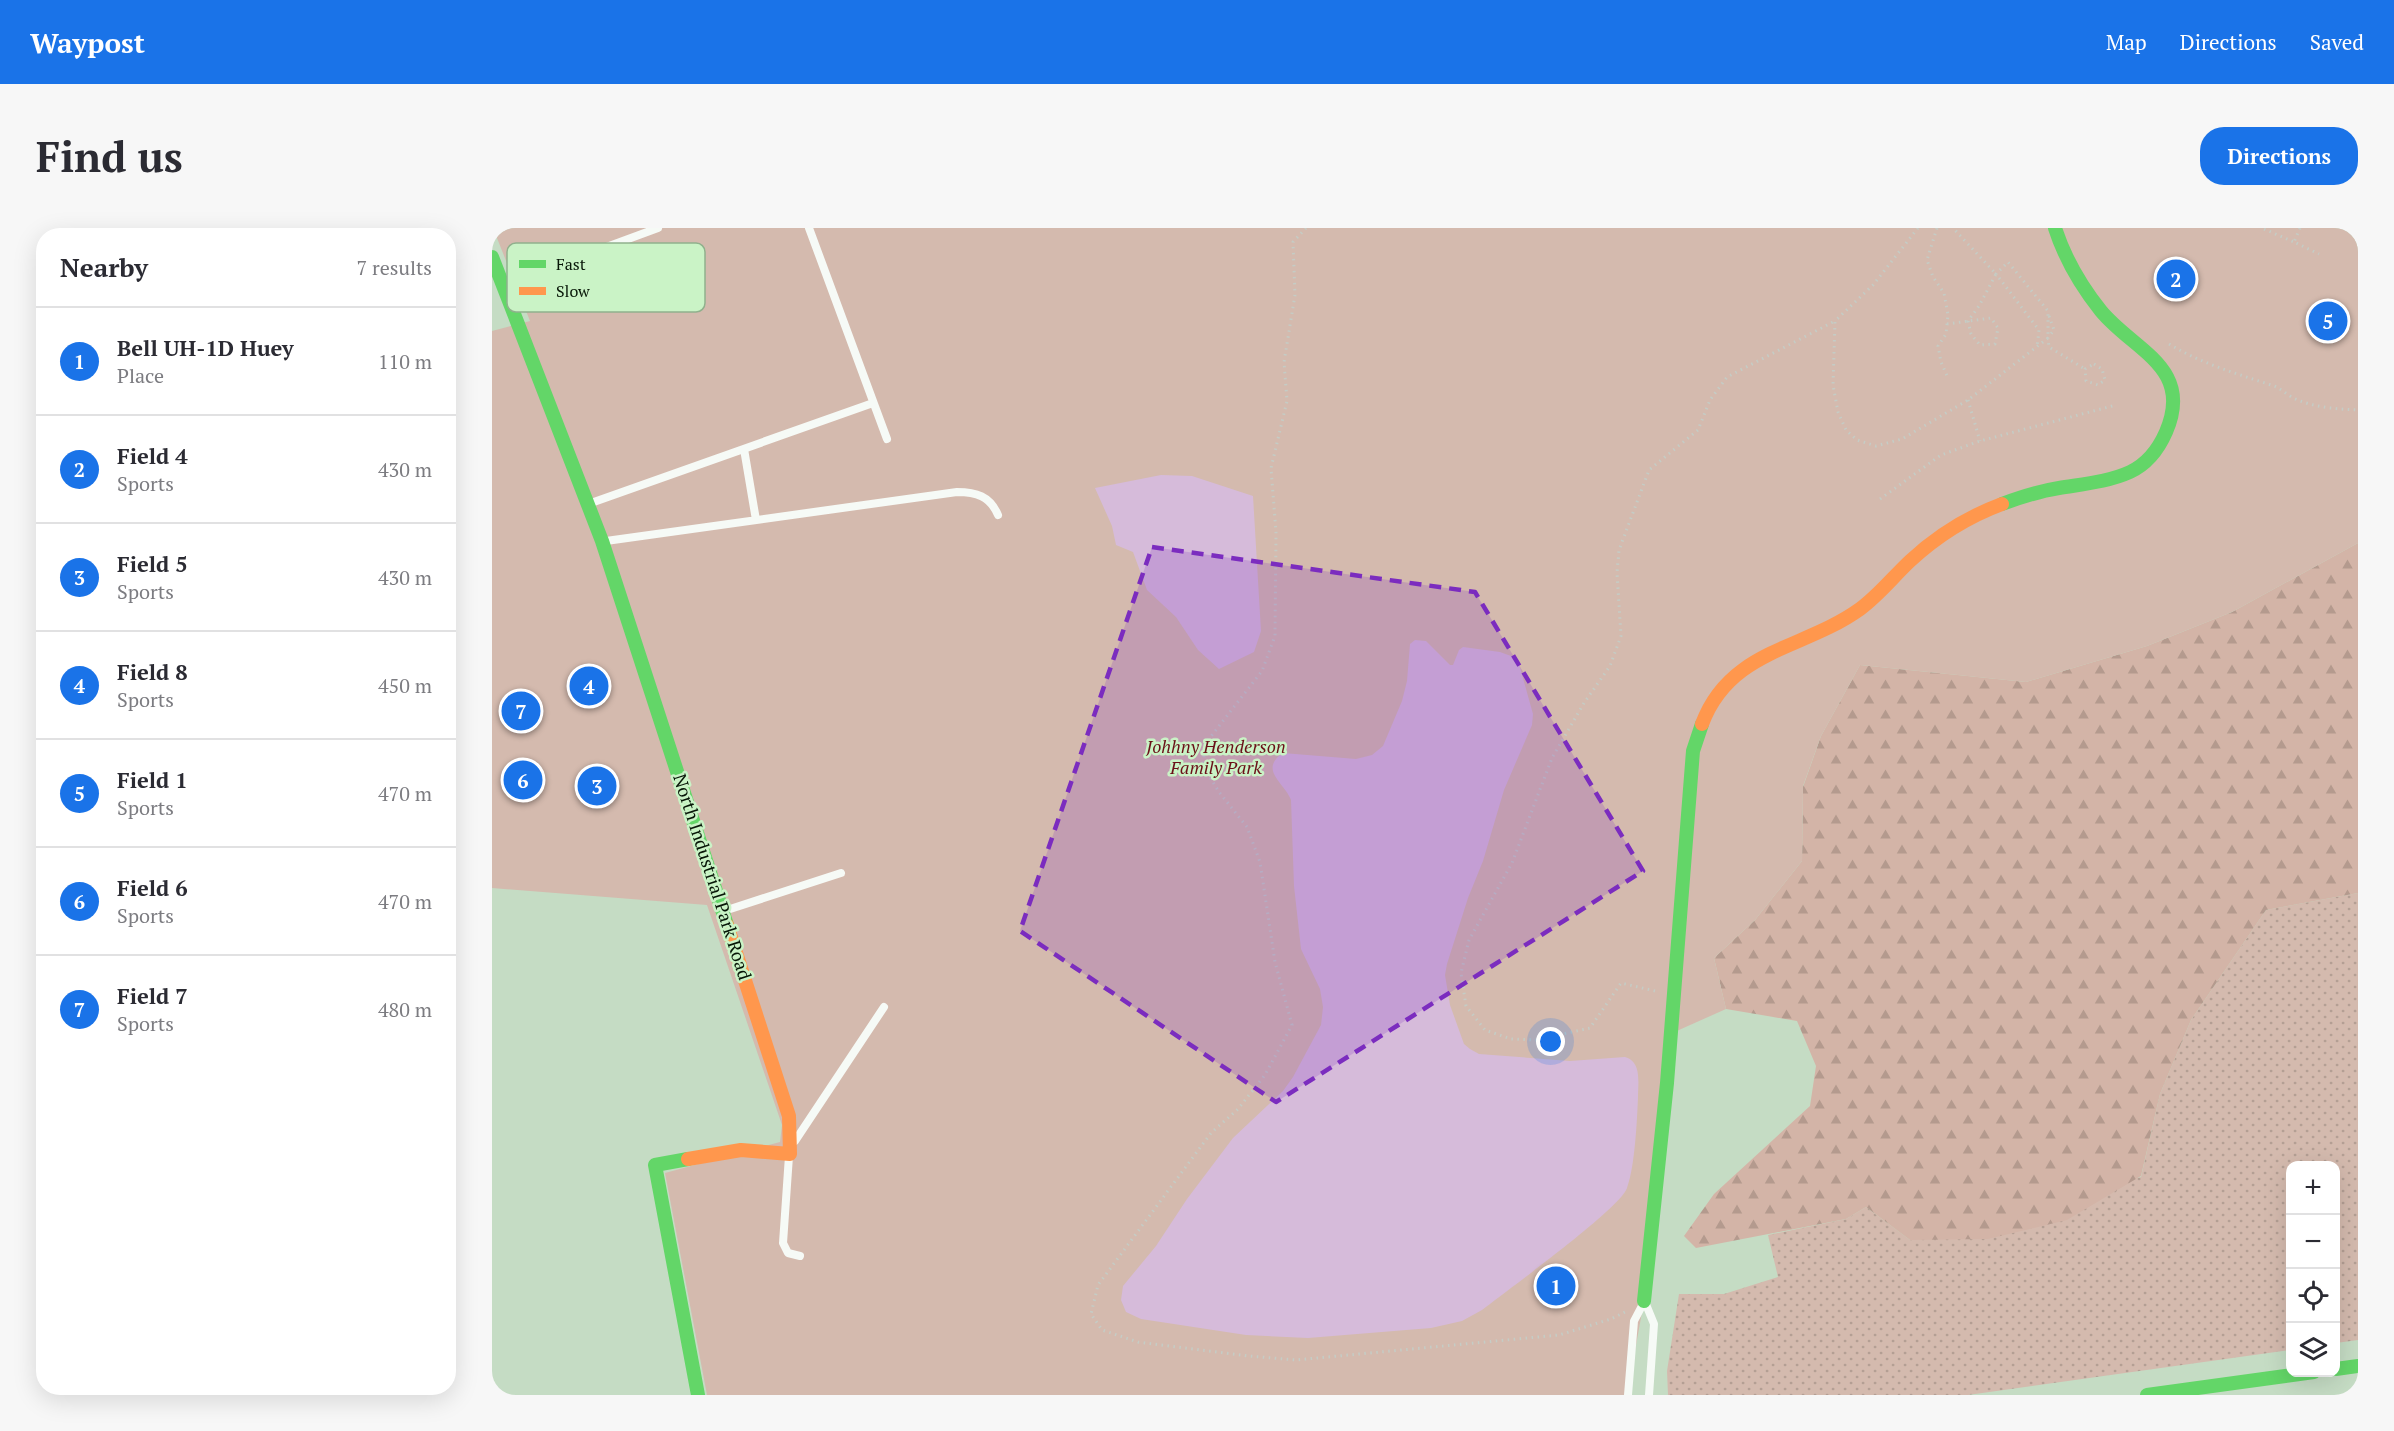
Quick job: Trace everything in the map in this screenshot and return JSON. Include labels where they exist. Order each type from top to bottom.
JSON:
[{"type":"street","points":[[1644,1301],[1693,752],[1704,718],[1723,687],[1736,674],[1766,655],[1849,617],[1864,606],[1919,553],[1947,531],[1979,513],[2013,500],[2048,490],[2121,475],[2139,467],[2154,452],[2172,417],[2173,397],[2169,378],[2158,362],[2114,324],[2090,296],[2070,264],[2055,228]]},
{"type":"street","name":"North Industrial Park Road","points":[[492,257],[507,295]]},
{"type":"street","name":"North Industrial Park Road","points":[[513,312],[602,541],[789,1116],[790,1152]]},
{"type":"street","points":[[698,1395],[655,1165],[741,1150],[790,1152]]},
{"type":"street","points":[[2340,1368],[2358,1366]]},
{"type":"street","points":[[2146,1395],[2286,1376]]},
{"type":"lane","points":[[616,243],[657,228]]},
{"type":"lane","points":[[809,228],[886,439]]},
{"type":"lane","points":[[503,285],[507,284]]},
{"type":"lane","points":[[588,504],[873,403]]},
{"type":"lane","points":[[744,449],[756,520]]},
{"type":"lane","points":[[602,541],[957,492],[974,492],[984,496],[994,506],[998,515]]},
{"type":"lane","points":[[723,911],[842,873]]},
{"type":"lane","points":[[800,1256],[788,1253],[783,1243],[790,1152],[884,1006]]},
{"type":"lane","points":[[1628,1395],[1634,1321],[1644,1301]]},
{"type":"lane","points":[[1644,1301],[1654,1324],[1649,1395]]},
{"type":"path","points":[[1306,228],[1293,242],[1295,295],[1284,362],[1287,401],[1271,468],[1276,532],[1275,636],[1262,671],[1204,744],[1203,766],[1219,792],[1247,827],[1260,861],[1275,962],[1292,1024],[1265,1076],[1238,1109],[1211,1132],[1098,1285],[1091,1314],[1102,1330],[1138,1342],[1296,1360],[1559,1335],[1611,1319],[1644,1301]]},
{"type":"path","points":[[1673,995],[1621,983],[1590,1028],[1536,1041],[1512,1039],[1485,1030],[1467,1006],[1461,974],[1469,940],[1512,863],[1552,759],[1584,703],[1610,666],[1621,636],[1617,573],[1619,550],[1649,470],[1698,430],[1710,400],[1726,377],[1835,321],[1873,285],[1918,228]]},
{"type":"path","points":[[1937,228],[1927,260],[1933,278],[1944,292],[1948,315],[1946,334],[1938,346],[1941,362],[1948,378]]},
{"type":"path","points":[[1953,228],[1996,274],[2039,330],[2037,346]]},
{"type":"path","points":[[2294,243],[2300,228]]},
{"type":"path","points":[[2264,229],[2319,254]]},
{"type":"path","points":[[1947,324],[1968,321],[1991,318],[1998,327],[1995,344],[1980,345],[1971,334],[1968,321],[1996,274],[2008,262],[2048,311],[2049,347],[2085,369]]},
{"type":"path","points":[[1835,321],[1833,385],[1838,412],[1846,430],[1857,440],[1876,447],[1902,439],[1968,400],[2048,338]]},
{"type":"path","points":[[2167,343],[2186,354],[2277,387],[2297,400],[2332,408],[2358,410]]},
{"type":"path","points":[[2094,364],[2102,369],[2105,380],[2098,385],[2086,381],[2085,369],[2094,364]]},
{"type":"path","points":[[1968,400],[1980,441]]},
{"type":"path","points":[[1880,500],[1941,455],[1980,441],[2116,405]]},
{"type":"highlighted area","points":[[1152,547],[1475,592],[1643,871],[1276,1102],[1020,931]]},
{"type":"green space","name":"Johhny Henderson Family Park","points":[[493,228],[2358,228],[2358,543],[2232,612],[2147,646],[2026,682],[1860,665],[1821,736],[1803,786],[1802,861],[1755,920],[1714,958],[1726,1009],[1670,1034],[1644,1301],[1627,1395],[707,1395],[665,1173],[780,1142],[782,1125],[707,905],[492,888],[492,331],[530,321],[526,312],[705,312],[705,243],[507,243],[507,263]]},
{"type":"green space","points":[[2358,543],[2358,893],[2266,910],[2191,1020],[2160,1094],[2141,1176],[2067,1220],[1988,1239],[1910,1240],[1866,1207],[1846,1219],[1696,1248],[1684,1236],[1714,1194],[1810,1106],[1816,1066],[1797,1021],[1726,1009],[1714,958],[1755,920],[1802,861],[1803,787],[1821,736],[1860,665],[2026,682],[2147,646],[2232,612]]},
{"type":"green space","points":[[2358,893],[2358,1340],[2340,1342],[2340,1161],[2286,1161],[2286,1351],[1968,1395],[1668,1395],[1667,1371],[1679,1294],[1724,1294],[1778,1277],[1768,1235],[1846,1219],[1866,1207],[1910,1240],[2141,1177],[2160,1094],[2191,1020],[2266,910]]},
{"type":"shaded area","points":[[1161,475],[1192,476],[1253,496],[1261,631],[1254,652],[1219,669],[1198,650],[1176,617],[1147,590],[1133,552],[1116,545],[1112,526],[1095,488]]},
{"type":"shaded area","points":[[1415,640],[1426,641],[1450,665],[1453,665],[1459,650],[1463,647],[1500,652],[1511,656],[1519,664],[1533,714],[1532,725],[1504,790],[1483,861],[1468,898],[1447,964],[1445,975],[1450,1005],[1464,1044],[1479,1054],[1570,1061],[1625,1057],[1634,1063],[1638,1073],[1636,1131],[1634,1156],[1627,1188],[1605,1213],[1537,1269],[1482,1310],[1462,1321],[1431,1328],[1308,1338],[1246,1335],[1141,1319],[1126,1312],[1121,1300],[1123,1286],[1156,1246],[1187,1199],[1233,1138],[1283,1091],[1321,1025],[1323,1007],[1320,989],[1301,949],[1294,886],[1291,800],[1275,776],[1273,765],[1283,753],[1356,759],[1372,755],[1383,746],[1402,701],[1407,681],[1410,644]]},
{"type":"traffic: fast","points":[[2002,504],[2045,491],[2113,478],[2136,469],[2152,455],[2160,444],[2173,410],[2172,391],[2166,376],[2156,362],[2114,325],[2094,302],[2080,282],[2055,228]]},
{"type":"traffic: fast","points":[[492,257],[507,296]]},
{"type":"traffic: fast","points":[[513,312],[602,541],[727,925]]},
{"type":"traffic: fast","points":[[1644,1301],[1667,1083],[1693,751],[1702,724]]},
{"type":"traffic: fast","points":[[688,1159],[655,1165],[698,1395]]},
{"type":"traffic: fast","points":[[2340,1368],[2358,1366]]},
{"type":"traffic: fast","points":[[2147,1395],[2286,1376]]},
{"type":"traffic: slow","points":[[1702,724],[1714,699],[1730,680],[1749,665],[1838,623],[1860,609],[1880,592],[1931,543],[1965,521],[2002,504]]},
{"type":"traffic: slow","points":[[688,1159],[741,1150],[790,1154],[789,1116],[727,925]]},
{"type":"place","name":"Field 4","points":[[2176,279]]},
{"type":"place","name":"Field 1","points":[[2328,321]]},
{"type":"place","name":"Field 8","points":[[589,686]]},
{"type":"place","name":"Field 7","points":[[521,711]]},
{"type":"place","name":"Field 6","points":[[523,780]]},
{"type":"place","name":"Field 5","points":[[597,786]]},
{"type":"place","name":"Bell UH-1D Huey","points":[[1556,1286]]}]
